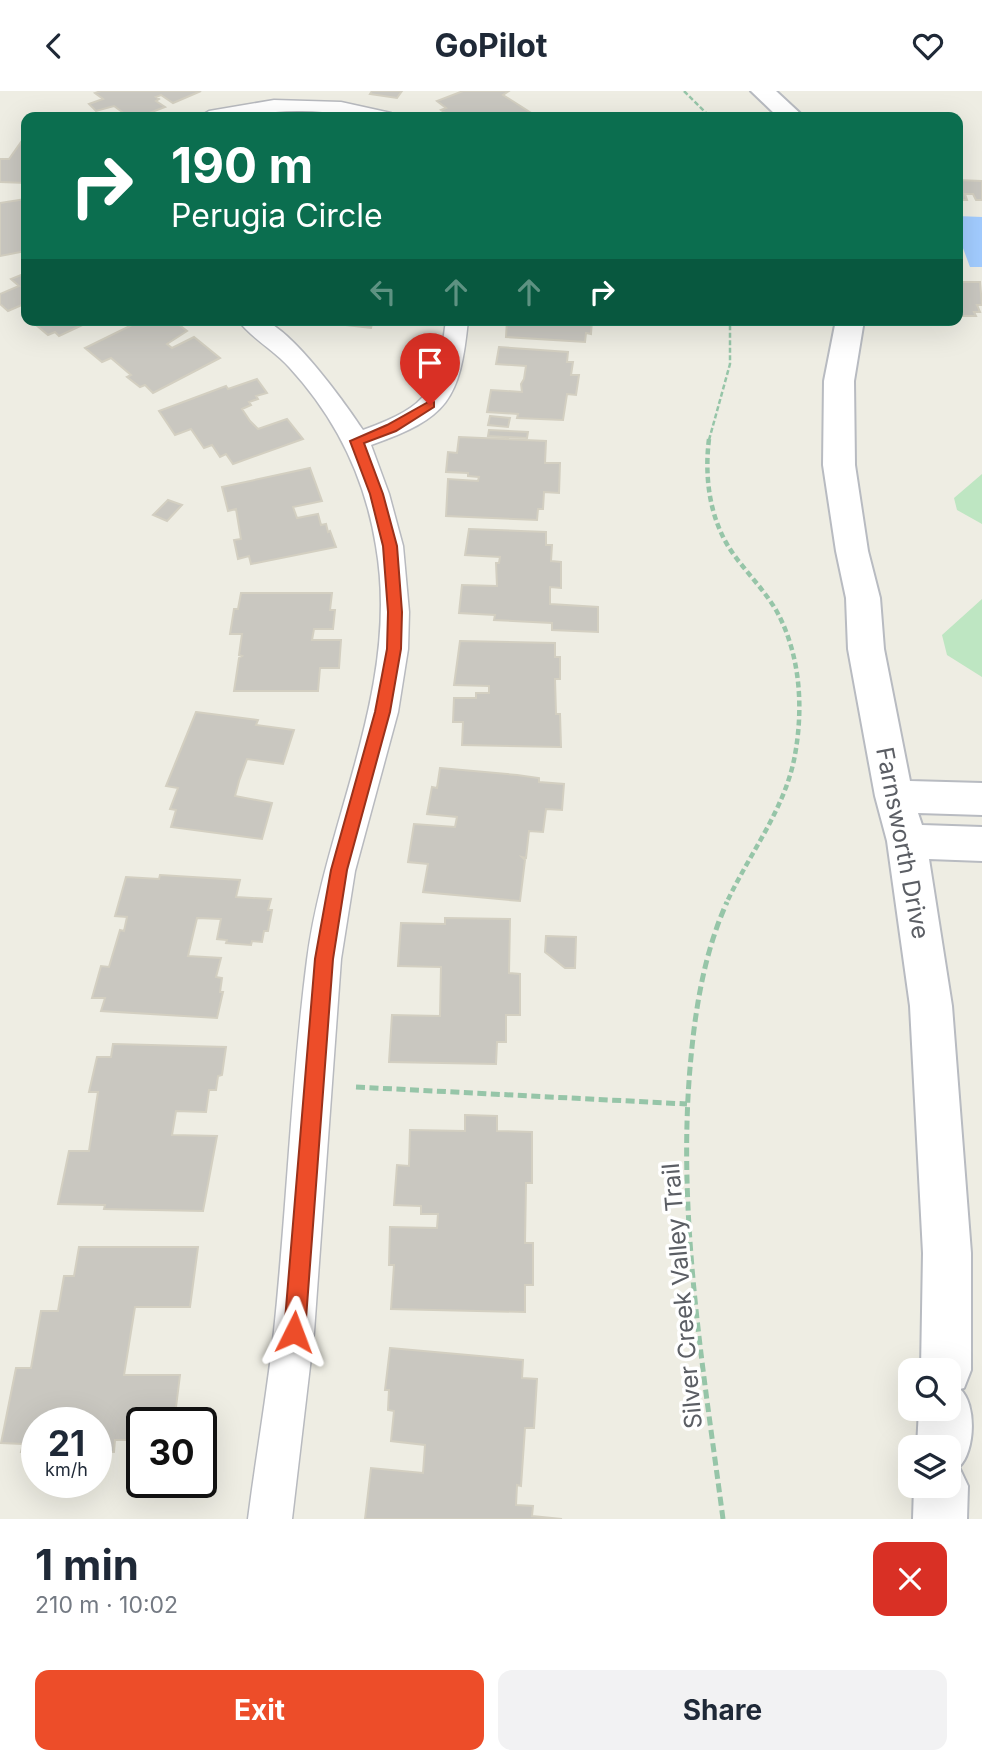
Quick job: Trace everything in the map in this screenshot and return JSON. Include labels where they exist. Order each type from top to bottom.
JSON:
[{"type":"street","points":[[762,91],[786,112]]},
{"type":"street","points":[[235,112],[300,105],[362,112]]},
{"type":"street","points":[[256,326],[318,385],[357,441],[380,505],[390,546],[395,612],[394,649],[383,712],[341,860],[324,959],[294,1332],[270,1519]]},
{"type":"street","points":[[357,441],[406,420],[430,405],[441,392],[450,369],[456,326]]},
{"type":"street","name":"Farnsworth Drive","points":[[849,326],[839,381],[839,465],[852,551],[863,598],[866,649],[894,796],[907,841],[931,1006],[947,1253],[946,1358]]},
{"type":"street","points":[[894,796],[982,799]]},
{"type":"street","points":[[907,841],[982,844]]},
{"type":"street","points":[[940,1519],[941,1498]]},
{"type":"path","points":[[684,91],[705,112]]},
{"type":"path","name":"Silver Creek Valley Trail","points":[[723,1519],[696,1309],[688,1217],[687,1104],[690,1049],[709,949],[718,920],[784,789],[798,736],[799,683],[790,640],[766,595],[727,545],[713,513],[709,433],[732,359],[730,326]]},
{"type":"path","points":[[356,1087],[687,1104]]},
{"type":"green space","points":[[982,474],[982,524],[957,510],[954,498]]},
{"type":"green space","points":[[982,599],[982,677],[947,655],[942,635]]},
{"type":"water","points":[[963,216],[982,217],[982,267],[970,267],[963,248]]},
{"type":"building","points":[[201,91],[173,103],[161,95],[156,97],[159,99],[156,101],[165,107],[152,112],[122,112],[114,106],[96,111],[89,104],[103,99],[95,93]]},
{"type":"building","points":[[372,91],[402,91],[397,98],[370,94]]},
{"type":"building","points":[[463,91],[509,91],[503,95],[530,112],[444,112],[441,110],[446,108],[437,101]]},
{"type":"building","points":[[21,142],[21,183],[0,182],[0,159],[9,159]]},
{"type":"building","points":[[963,180],[982,181],[982,200],[976,200],[973,194],[965,194],[967,200],[963,200]]},
{"type":"building","points":[[21,200],[21,252],[0,256],[0,203]]},
{"type":"building","points":[[21,275],[21,305],[8,311],[0,304],[0,294],[19,286],[11,279]]},
{"type":"building","points":[[963,282],[980,282],[982,305],[977,305],[980,312],[974,312],[976,316],[963,316]]},
{"type":"building","points":[[37,326],[80,326],[59,336],[55,332],[48,335]]},
{"type":"building","points":[[130,326],[180,326],[187,331],[167,344],[172,348],[194,337],[220,358],[153,393],[145,385],[140,387],[127,377],[131,375],[111,358],[102,362],[85,348]]},
{"type":"building","points":[[507,326],[592,326],[591,334],[586,333],[585,342],[506,337]]},
{"type":"building","points":[[499,347],[568,352],[567,362],[573,362],[571,375],[579,375],[576,395],[567,394],[563,420],[517,418],[518,414],[487,412],[491,390],[522,392],[521,384],[526,366],[496,364]]},
{"type":"building","points":[[257,379],[267,393],[256,396],[258,399],[249,402],[251,405],[242,409],[250,421],[258,429],[287,419],[303,439],[233,464],[226,454],[220,457],[212,445],[204,448],[191,429],[175,435],[159,411],[226,386],[228,389]]},
{"type":"building","points":[[490,416],[510,418],[508,427],[488,425]]},
{"type":"building","points":[[489,430],[528,432],[527,438],[488,436]]},
{"type":"building","points":[[459,437],[546,441],[545,463],[560,463],[559,493],[544,492],[543,509],[538,509],[537,520],[446,516],[448,479],[478,481],[479,477],[468,476],[468,473],[446,472],[448,452],[457,453]]},
{"type":"building","points":[[310,468],[322,501],[293,507],[297,518],[318,514],[321,525],[326,524],[336,547],[251,564],[249,556],[238,559],[234,540],[241,539],[236,509],[228,511],[222,487]]},
{"type":"building","points":[[168,500],[182,505],[167,521],[153,515]]},
{"type":"building","points":[[469,529],[546,532],[546,545],[552,545],[551,561],[561,562],[561,588],[550,587],[550,604],[598,607],[598,632],[552,630],[552,623],[494,620],[495,615],[459,613],[462,585],[497,586],[496,563],[499,563],[500,557],[465,555]]},
{"type":"building","points":[[241,593],[332,593],[330,610],[335,610],[333,629],[314,629],[312,640],[341,640],[339,668],[320,668],[318,691],[234,691],[239,658],[242,656],[239,655],[242,634],[230,634],[234,609],[238,609]]},
{"type":"building","points":[[460,641],[555,643],[555,657],[560,657],[560,679],[555,679],[561,747],[462,745],[463,722],[453,722],[454,698],[476,698],[476,693],[489,693],[489,686],[454,685]]},
{"type":"building","points":[[196,712],[258,720],[256,725],[294,730],[283,764],[247,759],[239,781],[235,796],[272,803],[262,839],[171,827],[176,810],[170,809],[178,788],[166,786]]},
{"type":"building","points":[[440,768],[517,775],[539,778],[539,782],[564,784],[562,810],[546,809],[543,832],[529,831],[526,858],[522,857],[525,860],[520,901],[423,892],[428,864],[408,862],[414,824],[455,827],[457,817],[427,814],[432,787],[437,788]]},
{"type":"building","points":[[160,875],[240,880],[236,897],[271,899],[268,931],[264,931],[262,942],[252,941],[251,945],[226,943],[227,940],[217,939],[221,919],[197,918],[188,956],[221,958],[216,977],[222,978],[220,992],[223,992],[217,1018],[101,1011],[105,998],[92,998],[101,966],[109,967],[120,930],[124,931],[127,917],[115,916],[126,877],[159,879]]},
{"type":"building","points":[[445,918],[510,919],[509,973],[520,974],[520,1015],[506,1015],[506,1042],[497,1042],[496,1064],[389,1062],[392,1015],[440,1016],[441,967],[398,966],[401,923],[445,924]]},
{"type":"building","points":[[546,936],[576,937],[575,968],[565,968],[545,952]]},
{"type":"building","points":[[113,1044],[226,1047],[222,1075],[218,1076],[216,1090],[209,1090],[206,1112],[176,1111],[172,1135],[217,1136],[203,1211],[104,1209],[105,1205],[58,1204],[69,1151],[89,1151],[98,1092],[89,1092],[97,1057],[111,1057]]},
{"type":"building","points":[[465,1115],[497,1116],[497,1131],[532,1132],[532,1183],[526,1183],[525,1243],[533,1243],[533,1285],[525,1285],[525,1312],[391,1309],[394,1265],[389,1265],[390,1227],[437,1228],[438,1214],[421,1214],[421,1206],[394,1205],[397,1165],[409,1166],[410,1130],[465,1131]]},
{"type":"building","points":[[79,1247],[198,1247],[190,1307],[135,1307],[124,1375],[180,1375],[176,1407],[126,1407],[126,1440],[115,1440],[114,1452],[112,1407],[21,1407],[21,1444],[1,1443],[16,1368],[31,1368],[41,1311],[58,1311],[64,1276],[74,1276]]},
{"type":"building","points":[[390,1348],[523,1360],[522,1378],[537,1379],[534,1428],[525,1428],[521,1486],[517,1485],[516,1505],[533,1506],[532,1516],[562,1519],[365,1519],[371,1468],[423,1473],[425,1445],[391,1441],[394,1411],[388,1410],[389,1390],[385,1390]]},
{"type":"route","points":[[294,1332],[318,1012],[331,911],[349,829],[383,712],[394,649],[395,612],[390,546],[376,494],[357,441],[392,428],[430,405]]}]
